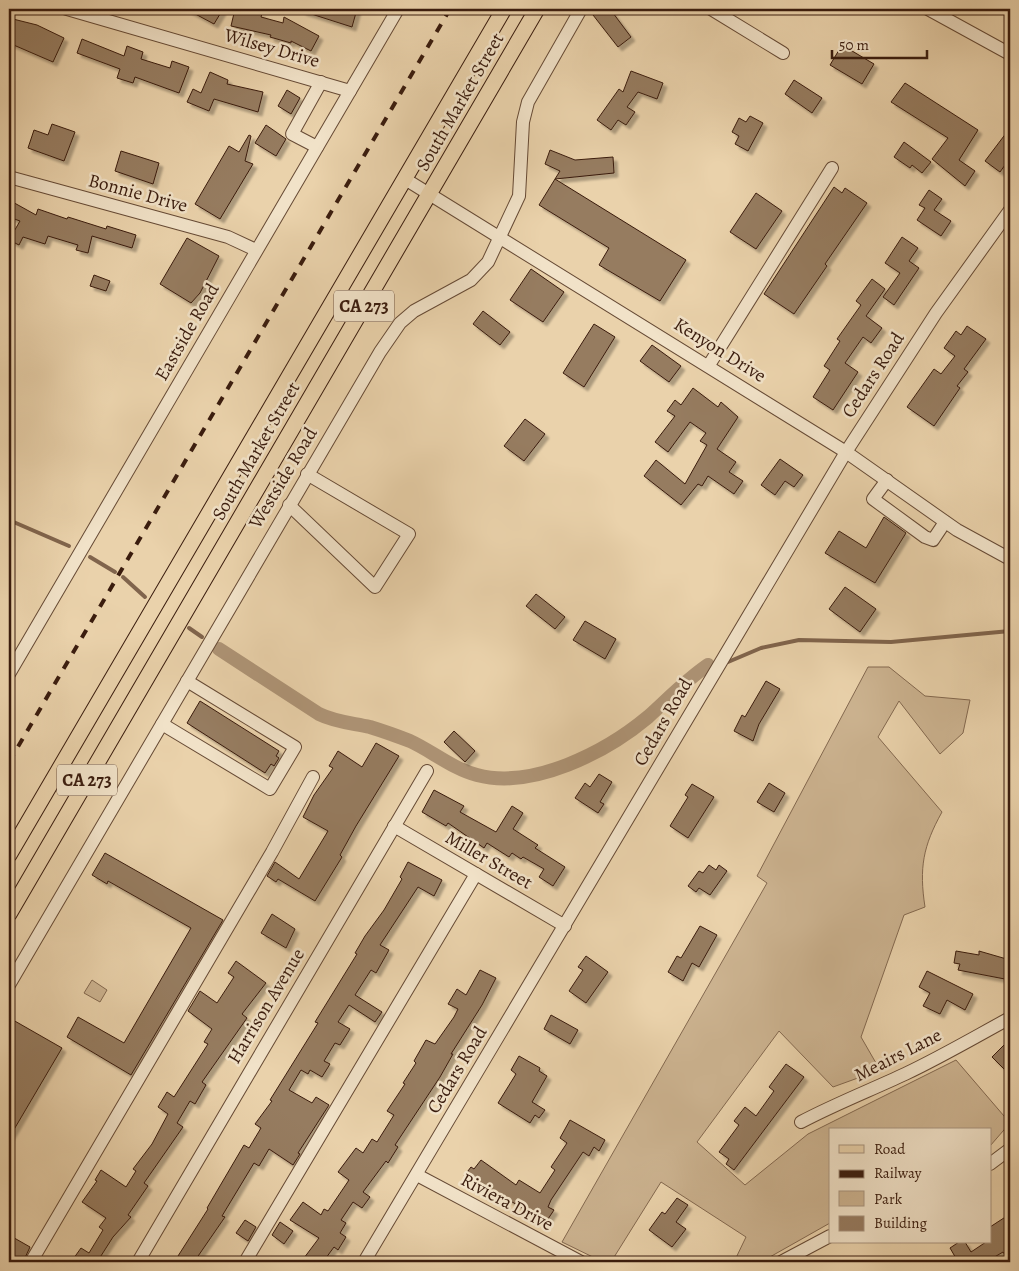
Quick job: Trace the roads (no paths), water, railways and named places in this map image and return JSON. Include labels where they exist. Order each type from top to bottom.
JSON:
[{"type":"main road","name":"South Market Street","points":[[9,855],[504,9]]},
{"type":"main road","name":"South Market Street","points":[[9,914],[537,9]]},
{"type":"street","name":"Wilsey Drive","points":[[68,9],[350,90]]},
{"type":"street","name":"Eastside Road","points":[[9,674],[398,9]]},
{"type":"street","name":"Westside Road","points":[[9,985],[380,352],[400,323],[426,303],[462,285],[478,274],[488,262],[519,196],[523,122],[528,102],[581,9]]},
{"type":"street","points":[[711,9],[782,53]]},
{"type":"street","points":[[928,9],[1010,54]]},
{"type":"street","points":[[317,146],[292,134],[322,82]]},
{"type":"street","points":[[709,365],[832,168]]},
{"type":"street","name":"Bonnie Drive","points":[[9,177],[228,237],[256,250]]},
{"type":"street","name":"Kenyon Drive","points":[[405,179],[709,365],[846,452],[976,542],[1010,559]]},
{"type":"street","name":"Cedars Road","points":[[364,1262],[565,926],[724,654],[846,452],[936,313],[1010,210]]},
{"type":"street","points":[[289,505],[375,587],[409,534],[307,474]]},
{"type":"street","points":[[887,480],[873,499],[925,537],[933,540],[945,522]]},
{"type":"street","points":[[162,724],[270,789],[295,747],[186,681]]},
{"type":"street","name":"Harrison Avenue","points":[[138,1262],[427,771]]},
{"type":"street","points":[[31,1262],[132,1086],[272,852],[313,777]]},
{"type":"street","name":"Miller Street","points":[[394,826],[565,926]]},
{"type":"street","points":[[245,1262],[476,874]]},
{"type":"street","name":"Meairs Lane","points":[[801,1122],[828,1107],[850,1100],[919,1067],[1010,1018]]},
{"type":"street","points":[[992,1162],[1010,1149]]},
{"type":"street","name":"Riviera Drive","points":[[417,1175],[581,1262]]},
{"type":"street","points":[[780,1262],[829,1237]]},
{"type":"waterway","points":[[9,520],[69,546]]},
{"type":"waterway","points":[[90,557],[115,572]]},
{"type":"waterway","points":[[123,577],[145,597]]},
{"type":"waterway","points":[[189,628],[202,637]]},
{"type":"waterway","points":[[728,662],[761,648],[799,640],[891,642],[1010,631]]},
{"type":"waterway","points":[[219,649],[319,714],[331,719],[370,727],[395,735],[468,772],[499,778],[521,777],[545,772],[568,765],[590,755],[631,730],[708,665]]},
{"type":"railway","points":[[9,762],[450,9]]}]
